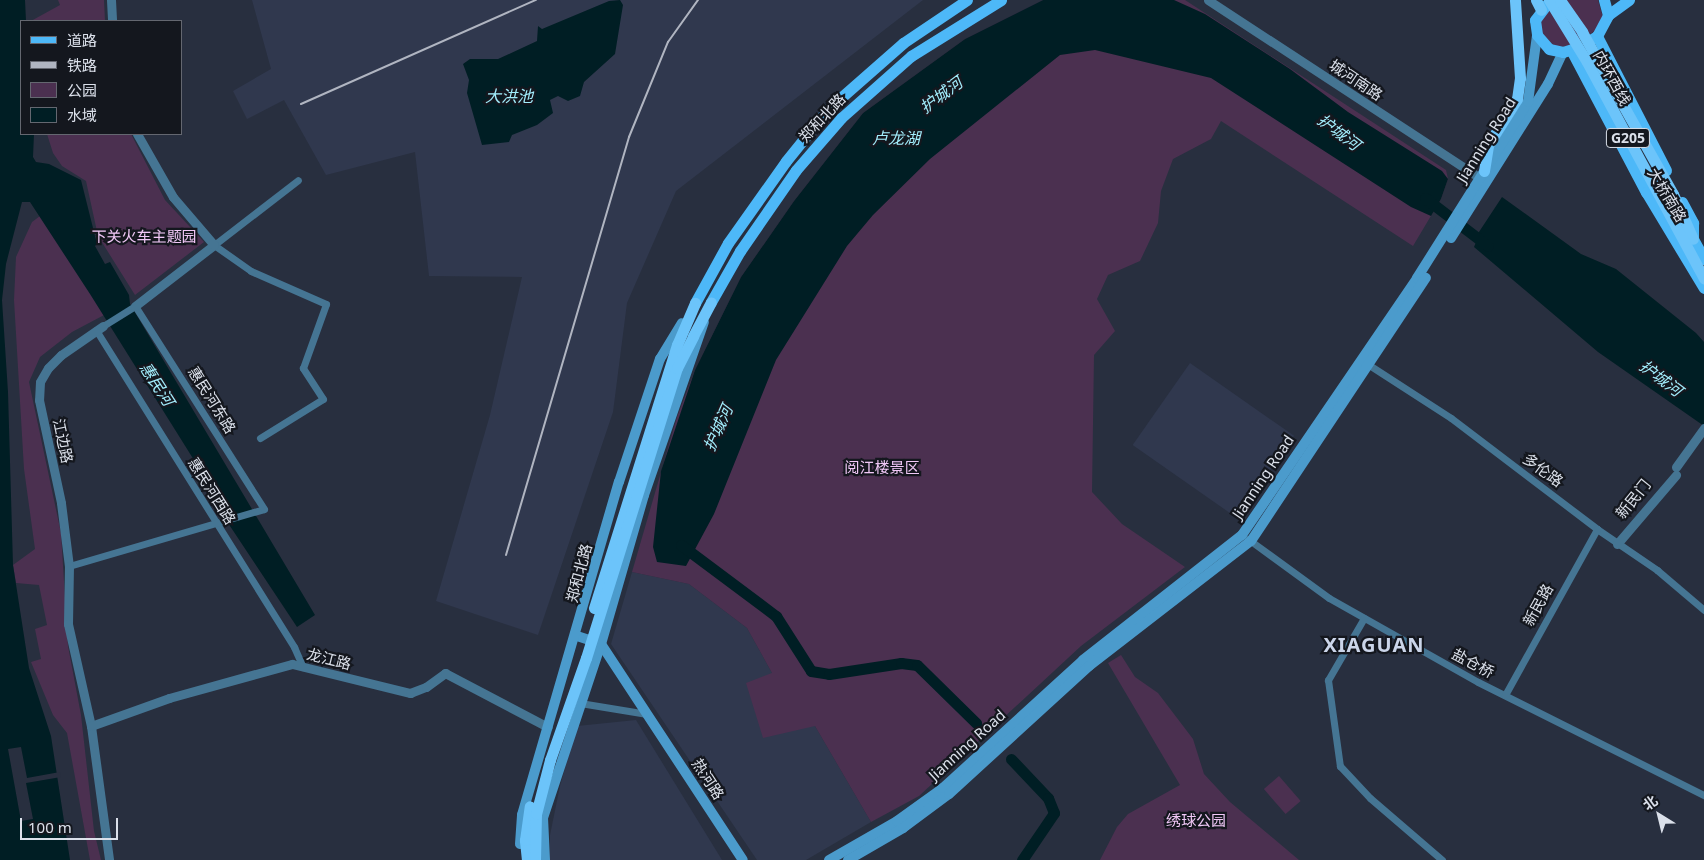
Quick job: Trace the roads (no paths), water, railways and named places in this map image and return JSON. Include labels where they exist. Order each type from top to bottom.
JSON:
[{"type":"highway","points":[[1482,179],[1488,145],[1517,99],[1520,78],[1515,0]]},
{"type":"highway","name":"内环西线","points":[[1549,0],[1586,62],[1704,278]]},
{"type":"highway","name":"内环西线","points":[[1554,0],[1593,62],[1704,268]]},
{"type":"highway","points":[[1560,0],[1582,32],[1673,194],[1694,239]]},
{"type":"highway","points":[[1540,3],[1676,233],[1682,249]]},
{"type":"highway","name":"郑和北路","points":[[535,860],[536,814],[550,760],[586,658],[677,368],[711,302]]},
{"type":"highway","name":"郑和北路","points":[[527,860],[525,840],[534,790],[582,652],[677,345],[695,304]]},
{"type":"main road","name":"郑和北路","points":[[521,860],[522,815],[577,636],[619,482],[660,359],[695,304],[728,243],[798,145],[828,109],[903,43],[967,0]]},
{"type":"main road","name":"郑和北路","points":[[544,860],[543,818],[601,644],[644,495],[711,302],[740,251],[796,170],[840,118],[911,56],[1001,0]]},
{"type":"main road","points":[[1554,0],[1540,3],[1535,20],[1536,35],[1549,49],[1567,51],[1597,36],[1608,15],[1629,0]]},
{"type":"main road","points":[[1604,0],[1608,15]]},
{"type":"main road","name":"Jianning Road","points":[[848,860],[910,823],[949,794],[1089,666],[1246,538],[1449,236],[1528,102],[1536,35]]},
{"type":"main road","name":"大桥南路","points":[[1597,36],[1693,223],[1694,239],[1704,259]]},
{"type":"main road","name":"Jianning Road","points":[[1482,179],[1548,84],[1567,51]]},
{"type":"main road","name":"大桥南路","points":[[1567,51],[1646,192],[1704,288]]},
{"type":"main road","name":"Jianning Road","points":[[829,860],[897,821],[944,788],[1083,660],[1246,538]]},
{"type":"main road","points":[[577,636],[601,644]]},
{"type":"main road","name":"热河路","points":[[601,644],[743,860]]},
{"type":"street","points":[[112,0],[112,20]]},
{"type":"street","name":"城河南路","points":[[1208,0],[1482,179]]},
{"type":"street","points":[[138,135],[173,197],[214,245],[251,271],[326,304],[303,368],[323,400],[260,438]]},
{"type":"street","points":[[214,245],[298,180]]},
{"type":"street","name":"江边路","points":[[109,860],[92,726],[68,624],[69,566],[54,466],[39,400],[40,382],[61,355],[99,328],[135,306],[214,245]]},
{"type":"street","name":"惠民河东路","points":[[135,306],[262,510],[219,523]]},
{"type":"street","name":"惠民河西路","points":[[99,328],[294,647],[303,667]]},
{"type":"street","name":"多伦路","points":[[1365,362],[1451,418],[1597,529],[1656,570],[1704,610]]},
{"type":"street","points":[[1618,544],[1676,471],[1704,431]]},
{"type":"street","points":[[69,566],[219,523]]},
{"type":"street","name":"新民路","points":[[1505,695],[1597,529]]},
{"type":"street","name":"盐仓桥","points":[[1246,538],[1329,598],[1364,618],[1505,695],[1704,795]]},
{"type":"street","points":[[1364,618],[1328,680],[1340,766],[1370,798],[1442,860]]},
{"type":"street","name":"龙江路","points":[[92,726],[169,698],[292,664],[410,693],[426,688],[445,673],[548,727]]},
{"type":"street","points":[[548,727],[581,702],[648,714]]},
{"type":"water","name":"惠民河","points":[[0,0],[25,0],[26,20],[20,20],[20,135],[34,135],[33,157],[36,162],[49,164],[81,180],[97,244],[95,246],[105,264],[110,262],[129,295],[130,304],[315,615],[297,627],[228,523],[219,500],[90,294],[30,202],[22,202],[6,264],[2,300],[8,392],[13,565],[29,668],[51,736],[70,860],[0,860]]},
{"type":"water","name":"大洪池","points":[[620,0],[623,5],[615,54],[584,82],[580,96],[568,101],[558,96],[550,100],[553,113],[537,125],[512,135],[509,142],[482,145],[467,93],[469,80],[463,64],[470,59],[498,59],[537,41],[538,26],[542,29],[609,1]]},
{"type":"water","name":"卢龙湖","points":[[1043,0],[1174,0],[1205,14],[1290,69],[1348,112],[1442,171],[1448,179],[1441,199],[1431,216],[1411,207],[1211,78],[1095,50],[1060,55],[930,159],[873,215],[847,246],[776,360],[714,514],[686,566],[657,562],[653,547],[661,471],[695,370],[741,277],[794,201],[863,113],[965,39]]},
{"type":"water","points":[[1502,197],[1581,254],[1616,269],[1696,333],[1704,342],[1704,426],[1598,352],[1474,247],[1477,240],[1475,238]]},
{"type":"waterway","name":"护城河","points":[[1425,198],[1488,246]]},
{"type":"waterway","name":"护城河","points":[[681,545],[776,616],[811,671],[829,674],[901,663],[917,665],[976,723]]},
{"type":"waterway","points":[[1011,759],[1048,798],[1054,813],[1022,860]]},
{"type":"railway","points":[[301,104],[536,0]]},
{"type":"railway","points":[[506,555],[629,137],[668,42],[698,0]]},
{"type":"district","name":"XIAGUAN","points":[[1374,644]]},
{"type":"park label","name":"下关火车主题园","points":[[144,237]]},
{"type":"park label","name":"阅江楼景区","points":[[882,468]]},
{"type":"park label","name":"绣球公园","points":[[1196,821]]}]
